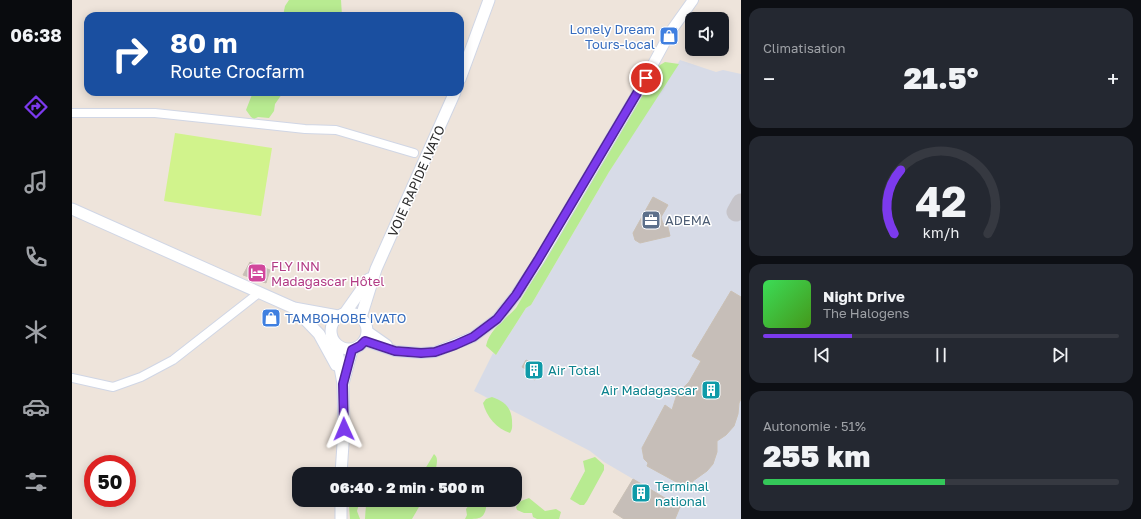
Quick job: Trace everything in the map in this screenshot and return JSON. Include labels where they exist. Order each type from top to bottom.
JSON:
[{"type":"main road","points":[[464,68],[489,0]]},
{"type":"main road","name":"VOIE RAPIDE IVATO","points":[[376,269],[453,96]]},
{"type":"main road","points":[[72,209],[294,308],[343,349],[352,350],[360,346],[366,336],[366,323],[361,317],[353,313],[341,315],[294,308]]},
{"type":"main road","points":[[341,467],[344,429],[343,384],[330,330],[332,322],[341,315],[376,269]]},
{"type":"main road","points":[[361,317],[376,269]]},
{"type":"main road","points":[[294,308],[319,334],[336,364],[343,384]]},
{"type":"main road","points":[[343,384],[352,350]]},
{"type":"main road","points":[[341,507],[341,519]]},
{"type":"street","points":[[366,336],[395,351],[421,353],[435,352],[473,337],[497,319],[516,295],[538,260],[641,87],[671,32],[693,0]]},
{"type":"street","points":[[72,113],[155,113],[305,129],[336,130],[414,153]]},
{"type":"street","points":[[72,378],[113,387],[141,377],[173,360],[260,292]]},
{"type":"shaded area","points":[[680,60],[716,72],[723,70],[741,74],[741,519],[624,519],[613,512],[633,479],[604,462],[590,451],[474,391],[493,353],[496,355],[526,308],[531,305],[609,172]]},
{"type":"green space","points":[[289,0],[341,0],[342,12],[284,12],[285,6]]},
{"type":"green space","points":[[665,62],[679,64],[609,172],[531,305],[526,308],[496,355],[486,346],[490,335],[516,308],[656,70]]},
{"type":"green space","points":[[251,96],[281,96],[275,104],[274,111],[269,118],[258,117],[254,119],[246,110]]},
{"type":"green space","points":[[175,133],[272,148],[261,216],[164,201]]},
{"type":"green space","points":[[492,397],[500,400],[510,411],[512,430],[510,433],[497,425],[489,417],[484,408],[483,403],[486,399]]},
{"type":"green space","points":[[434,454],[437,458],[436,467],[426,467]]},
{"type":"green space","points":[[595,457],[604,465],[604,470],[587,501],[584,505],[580,505],[570,499],[585,471],[583,461]]},
{"type":"green space","points":[[529,498],[545,511],[556,509],[561,512],[559,519],[537,519],[533,517],[532,513],[524,513],[517,510],[516,507],[522,507],[522,501]]},
{"type":"green space","points":[[349,507],[358,507],[357,511],[360,519],[350,519]]},
{"type":"green space","points":[[366,507],[419,507],[412,519],[365,519]]},
{"type":"green space","points":[[468,507],[486,507],[484,515],[475,519],[465,519],[467,515],[466,509]]},
{"type":"building","name":"ADEMA","points":[[653,197],[668,205],[661,217],[663,224],[667,223],[670,236],[640,243],[635,240],[633,233]]},
{"type":"building","name":"FLY INN Madagascar Hôtel","points":[[250,262],[270,270],[266,283],[243,275]]},
{"type":"building","name":"Air Madagascar","points":[[731,291],[741,297],[741,399],[738,414],[734,426],[726,435],[717,441],[717,452],[713,464],[707,471],[693,481],[689,489],[647,466],[648,463],[644,459],[642,448],[665,405],[672,410],[677,394],[689,382],[701,361],[692,356]]},
{"type":"building","name":"Air Total","points":[[526,360],[542,368],[535,380],[528,376],[531,372],[522,367]]},
{"type":"building","name":"Terminal national","points":[[633,479],[680,507],[675,519],[624,519],[613,512]]},
{"type":"taxiway","points":[[736,212],[741,203]]},
{"type":"place","name":"Lonely Dream Tours-local","points":[[669,36]]},
{"type":"place","name":"ADEMA","points":[[651,220]]},
{"type":"place","name":"FLY INN Madagascar Hôtel","points":[[257,273]]},
{"type":"place","name":"TAMBOHOBE IVATO","points":[[271,318]]},
{"type":"place","name":"Air Total","points":[[534,370]]},
{"type":"place","name":"Air Madagascar","points":[[711,390]]},
{"type":"place","name":"Terminal national","points":[[641,493]]},
{"type":"route","points":[[344,429],[343,384],[352,350],[360,346],[365,341],[395,351],[421,353],[435,352],[473,337],[497,319],[516,295],[538,260],[646,78]]}]
